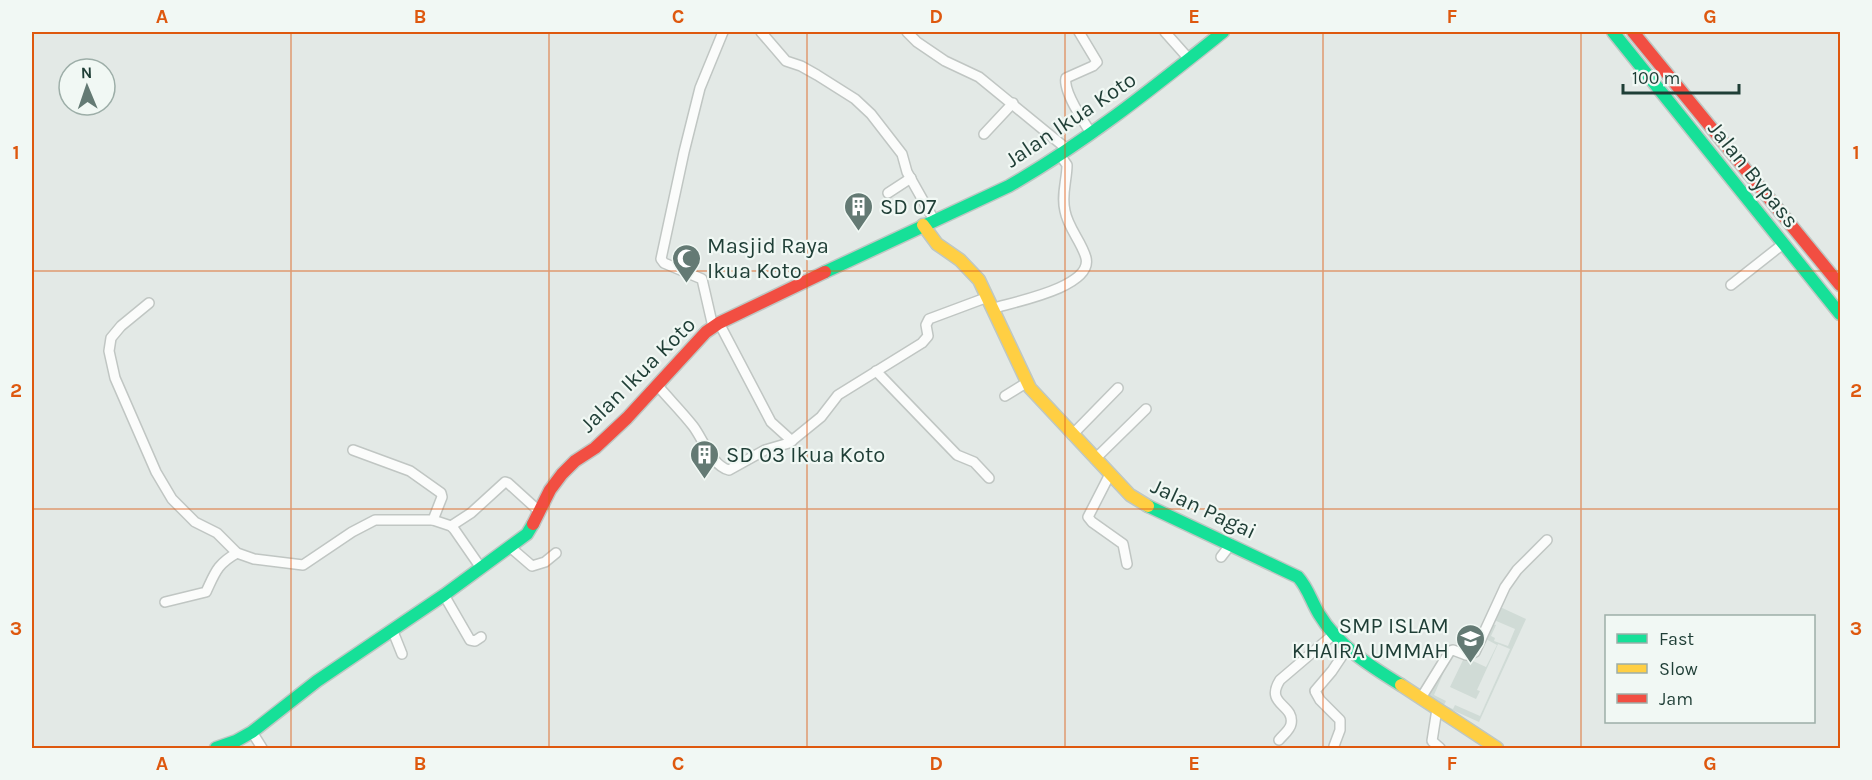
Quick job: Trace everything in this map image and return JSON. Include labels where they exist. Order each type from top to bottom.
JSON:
[{"type":"main road","name":"Jalan Ikua Koto","points":[[216,748],[252,732],[317,681],[444,595],[527,534],[550,490],[562,474],[575,461],[595,448],[658,386],[692,345],[716,325],[1009,186],[1036,171],[1140,98],[1223,32]]},
{"type":"main road","name":"Jalan Bypass","points":[[1613,32],[1840,314]]},
{"type":"main road","points":[[1633,32],[1840,285]]},
{"type":"main road","name":"Jalan Pagai","points":[[929,222],[938,244],[971,270],[979,280],[994,308],[1026,383],[1072,435],[1140,502],[1298,577],[1306,586],[1319,614],[1334,634],[1369,667],[1497,748]]},
{"type":"street","points":[[723,32],[700,88],[661,259],[664,263],[702,279],[716,325],[765,412],[776,427],[792,441]]},
{"type":"street","points":[[761,32],[786,61],[809,70],[866,108],[902,154],[929,222]]},
{"type":"street","points":[[907,32],[917,42],[945,61],[979,77],[1012,103],[1064,152],[1065,212],[1071,230],[1086,255],[1087,263],[1084,271],[1079,277],[1059,289],[994,308]]},
{"type":"street","points":[[1079,32],[1097,62],[1066,78],[1065,82],[1073,102],[1091,133]]},
{"type":"street","points":[[1165,32],[1189,59]]},
{"type":"street","points":[[984,134],[1012,103]]},
{"type":"street","points":[[888,193],[911,178]]},
{"type":"street","points":[[1731,285],[1783,244]]},
{"type":"street","points":[[658,386],[694,427],[725,469],[732,468],[754,454],[792,441],[821,417],[838,395],[926,340],[928,336],[926,325],[929,319],[987,297]]},
{"type":"street","points":[[149,303],[121,326],[111,338],[109,351],[115,378],[156,472],[172,499],[195,522],[217,533],[237,553],[254,559],[303,565],[352,532],[375,520],[433,520],[451,526],[481,568]]},
{"type":"street","points":[[876,371],[957,455],[974,462],[989,478]]},
{"type":"street","points":[[1005,396],[1026,383]]},
{"type":"street","points":[[1072,435],[1118,388]]},
{"type":"street","points":[[1095,459],[1146,410]]},
{"type":"street","points":[[353,450],[410,471],[441,493],[442,497],[433,520]]},
{"type":"street","points":[[1110,474],[1088,517],[1123,544],[1127,564]]},
{"type":"street","points":[[451,526],[471,513],[505,482],[540,512]]},
{"type":"street","points":[[1421,699],[1450,651],[1454,650],[1466,655],[1475,652],[1505,587],[1517,570],[1547,540]]},
{"type":"street","points":[[1221,557],[1231,544]]},
{"type":"street","points":[[510,547],[532,566],[538,565],[556,552]]},
{"type":"street","points":[[165,602],[206,592],[220,564],[237,553]]},
{"type":"street","points":[[444,595],[470,640],[476,641],[481,637]]},
{"type":"street","points":[[392,629],[402,654]]},
{"type":"street","points":[[1279,740],[1292,721],[1289,712],[1276,700],[1276,685],[1334,634]]},
{"type":"street","points":[[1334,746],[1340,730],[1340,720],[1320,700],[1315,691],[1348,647]]},
{"type":"street","points":[[1437,709],[1429,745],[1440,748]]},
{"type":"street","points":[[252,732],[262,748]]},
{"type":"shaded area","name":"SMP ISLAM KHAIRA UMMAH","points":[[1498,606],[1526,619],[1479,722],[1428,699],[1450,650],[1473,660]],"holes":[[[1494,620],[1515,629],[1508,646],[1494,641],[1495,638],[1491,636],[1496,625],[1492,624]],[[1484,638],[1497,645],[1486,667],[1473,661]],[[1498,644],[1510,649],[1480,716],[1455,705],[1453,709],[1444,705],[1446,701],[1434,695],[1452,653],[1464,658],[1450,687],[1476,699],[1480,691],[1477,690]]]},
{"type":"traffic: fast","points":[[825,272],[1009,186],[1065,151],[1119,113],[1223,32]]},
{"type":"traffic: fast","points":[[1613,32],[1840,314]]},
{"type":"traffic: fast","points":[[1148,506],[1298,577],[1319,614],[1335,636],[1366,663],[1401,685]]},
{"type":"traffic: fast","points":[[216,748],[252,732],[317,681],[444,595],[527,534],[533,524]]},
{"type":"traffic: slow","points":[[923,225],[937,244],[960,260],[979,280],[1030,388],[1130,495],[1148,506]]},
{"type":"traffic: slow","points":[[1401,685],[1497,748]]},
{"type":"traffic: jam","points":[[1633,32],[1840,285]]},
{"type":"traffic: jam","points":[[533,524],[550,490],[562,474],[575,461],[595,448],[627,418],[706,332],[719,323],[825,272]]},
{"type":"place","name":"SD 07","points":[[859,232]]},
{"type":"place","name":"Masjid Raya Ikua Koto","points":[[686,284]]},
{"type":"place","name":"SD 03 Ikua Koto","points":[[705,480]]},
{"type":"place","name":"SMP ISLAM KHAIRA UMMAH","points":[[1470,664]]}]
